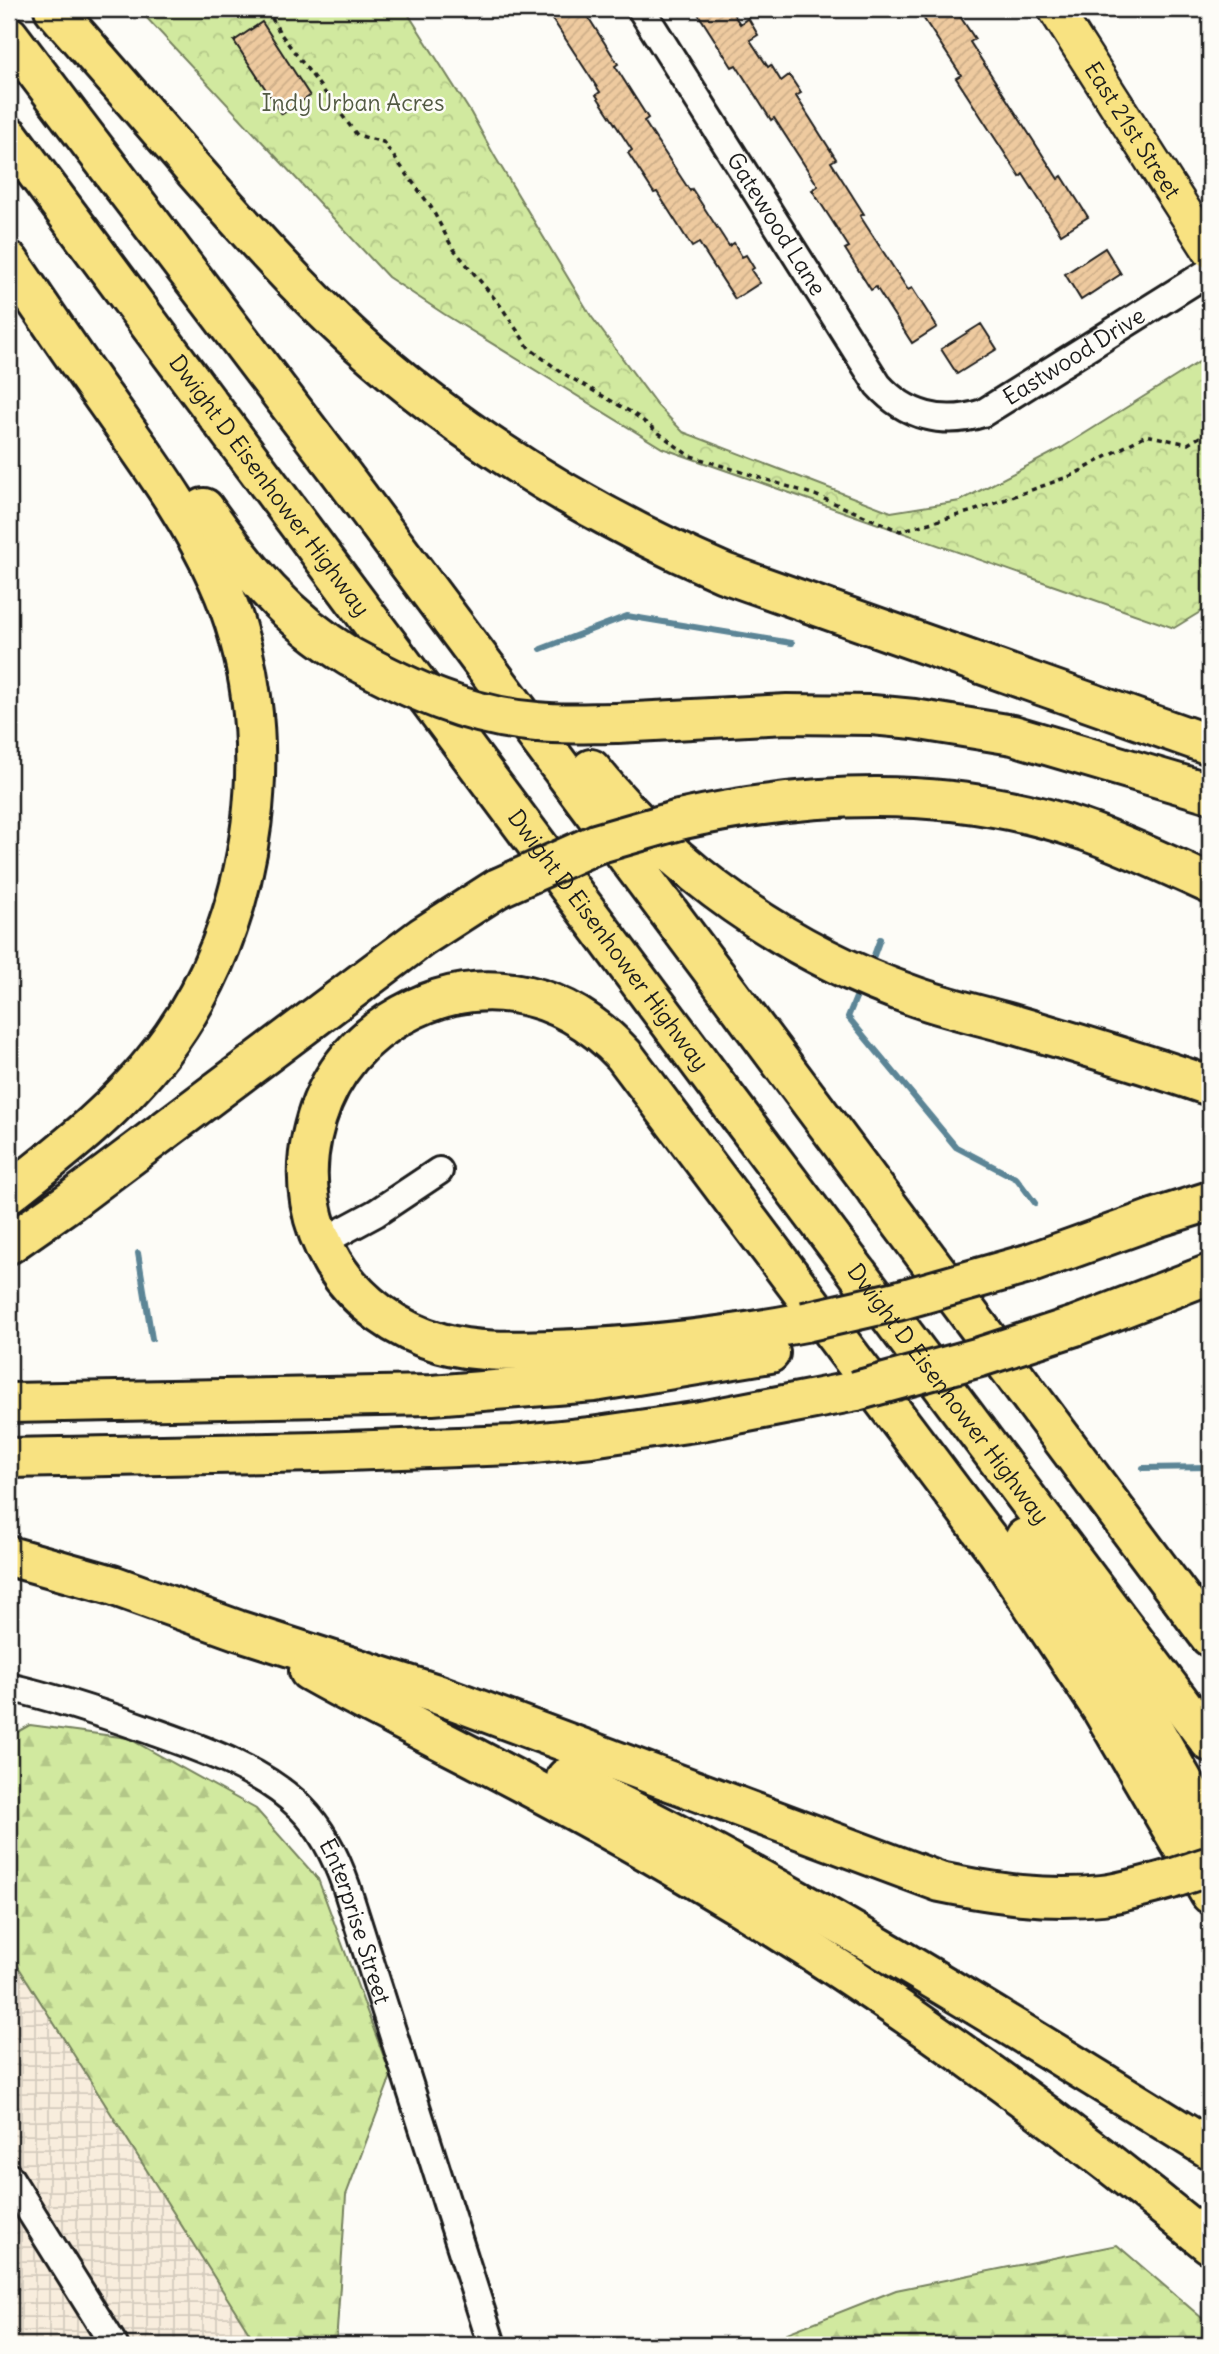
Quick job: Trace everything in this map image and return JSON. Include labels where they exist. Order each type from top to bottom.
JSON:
[{"type":"highway","points":[[54,9],[244,227],[305,292],[356,341],[409,386],[496,451],[589,507],[724,573],[1210,745]]},
{"type":"highway","points":[[9,36],[337,468],[1210,1637]]},
{"type":"highway","name":"Dwight D Eisenhower Highway","points":[[9,136],[1210,1742]]},
{"type":"highway","points":[[9,236],[246,566],[285,609],[315,634],[350,657],[432,698],[482,713],[534,722],[617,723],[825,713],[914,719],[1013,735],[1210,793]]},
{"type":"highway","points":[[9,261],[182,510],[220,583],[245,662],[252,708],[254,776],[251,838],[238,898],[219,950],[199,992],[162,1051],[141,1076],[88,1128],[9,1193]]},
{"type":"highway","points":[[337,468],[440,583],[634,820],[724,897],[794,942],[912,996],[1210,1086]]},
{"type":"highway","points":[[9,1244],[422,937],[498,888],[596,844],[680,820],[763,804],[846,796],[954,801],[1082,830],[1147,855],[1210,884]]},
{"type":"highway","points":[[812,1333],[700,1338],[613,1347],[523,1350],[459,1348],[420,1336],[375,1311],[345,1280],[323,1242],[308,1195],[309,1148],[317,1114],[327,1090],[341,1067],[364,1041],[416,1006],[451,994],[470,991],[511,992],[554,1004],[575,1014],[605,1035],[640,1076],[997,1551],[1101,1708],[1210,1894]]},
{"type":"highway","points":[[9,1403],[432,1395],[594,1382],[657,1373],[812,1333],[949,1308],[1156,1218],[1210,1201]]},
{"type":"highway","points":[[1034,1272],[1136,1246],[1210,1214]]},
{"type":"highway","points":[[9,1458],[318,1452],[514,1444],[591,1437],[712,1419],[856,1391],[981,1357],[1075,1326],[1210,1274]]},
{"type":"highway","points":[[946,1392],[1018,1527],[1142,1709],[1210,1828]]},
{"type":"highway","points":[[9,1556],[111,1585],[356,1670],[437,1694],[940,1882],[1027,1897],[1072,1897],[1105,1895],[1171,1879],[1210,1866]]},
{"type":"highway","points":[[237,1630],[357,1699],[622,1837],[794,1940],[942,2038],[1133,2181],[1210,2244]]},
{"type":"highway","points":[[356,1670],[429,1712],[675,1832],[779,1889],[956,1991],[1210,2149]]},
{"type":"main road","name":"East 21st Street","points":[[1055,9],[1210,251]]},
{"type":"street","name":"Gatewood Lane","points":[[640,9],[878,384],[897,403],[930,417]]},
{"type":"street","name":"Eastwood Drive","points":[[930,417],[956,419],[991,410],[1210,271]]},
{"type":"street","points":[[323,1242],[376,1213],[439,1171]]},
{"type":"street","name":"Enterprise Street","points":[[9,1687],[120,1719],[211,1754],[251,1773],[274,1786],[301,1808],[328,1842],[346,1886],[492,2345]]},
{"type":"street","points":[[9,2176],[18,2212],[114,2345]]},
{"type":"path","points":[[267,9],[280,33],[357,135],[383,142],[431,207],[452,247],[500,306],[529,348],[561,372],[634,414],[688,455],[816,495],[900,531],[973,511],[1073,475],[1146,435],[1188,444],[1210,431]]},
{"type":"shaded area","points":[[9,1952],[257,2345],[9,2345]]},
{"type":"green space","name":"Indy Urban Acres","points":[[154,9],[405,9],[471,113],[591,316],[657,405],[683,432],[891,512],[960,501],[1060,449],[1210,355],[1210,606],[1174,628],[662,448],[388,277],[144,15]]},
{"type":"green space","points":[[30,1725],[128,1738],[256,1809],[318,1879],[391,2076],[346,2195],[336,2345],[257,2345],[9,1952],[9,1737]]},
{"type":"green space","points":[[1117,2245],[1210,2325],[1210,2345],[774,2345],[787,2333],[896,2290]]},
{"type":"building","points":[[546,9],[583,9],[648,118],[644,121],[729,246],[734,243],[742,257],[746,255],[754,268],[751,270],[760,283],[735,299],[699,243],[692,247],[628,153],[632,150],[596,95],[600,92]]},
{"type":"building","points":[[695,9],[730,9],[740,24],[748,18],[758,35],[750,40],[781,81],[789,75],[801,93],[796,96],[836,159],[831,162],[864,214],[860,216],[908,290],[912,288],[937,327],[912,343],[876,287],[871,290],[845,249],[849,247],[812,190],[818,186],[736,65],[732,67]]},
{"type":"building","points":[[933,9],[955,9],[975,39],[970,42],[1058,179],[1062,176],[1088,217],[1061,234],[1023,174],[1020,177],[956,78],[961,75],[922,16]]},
{"type":"building","points":[[262,22],[310,96],[282,114],[234,41]]},
{"type":"building","points":[[1105,248],[1121,274],[1081,300],[1065,274]]},
{"type":"building","points":[[981,324],[997,349],[957,374],[941,349]]},
{"type":"waterway","points":[[541,649],[627,616],[792,643]]},
{"type":"waterway","points":[[873,958],[880,939]]},
{"type":"waterway","points":[[857,995],[848,1017],[956,1147],[1017,1179],[1035,1203]]},
{"type":"waterway","points":[[138,1253],[152,1339]]},
{"type":"waterway","points":[[1143,1468],[1210,1467]]}]
